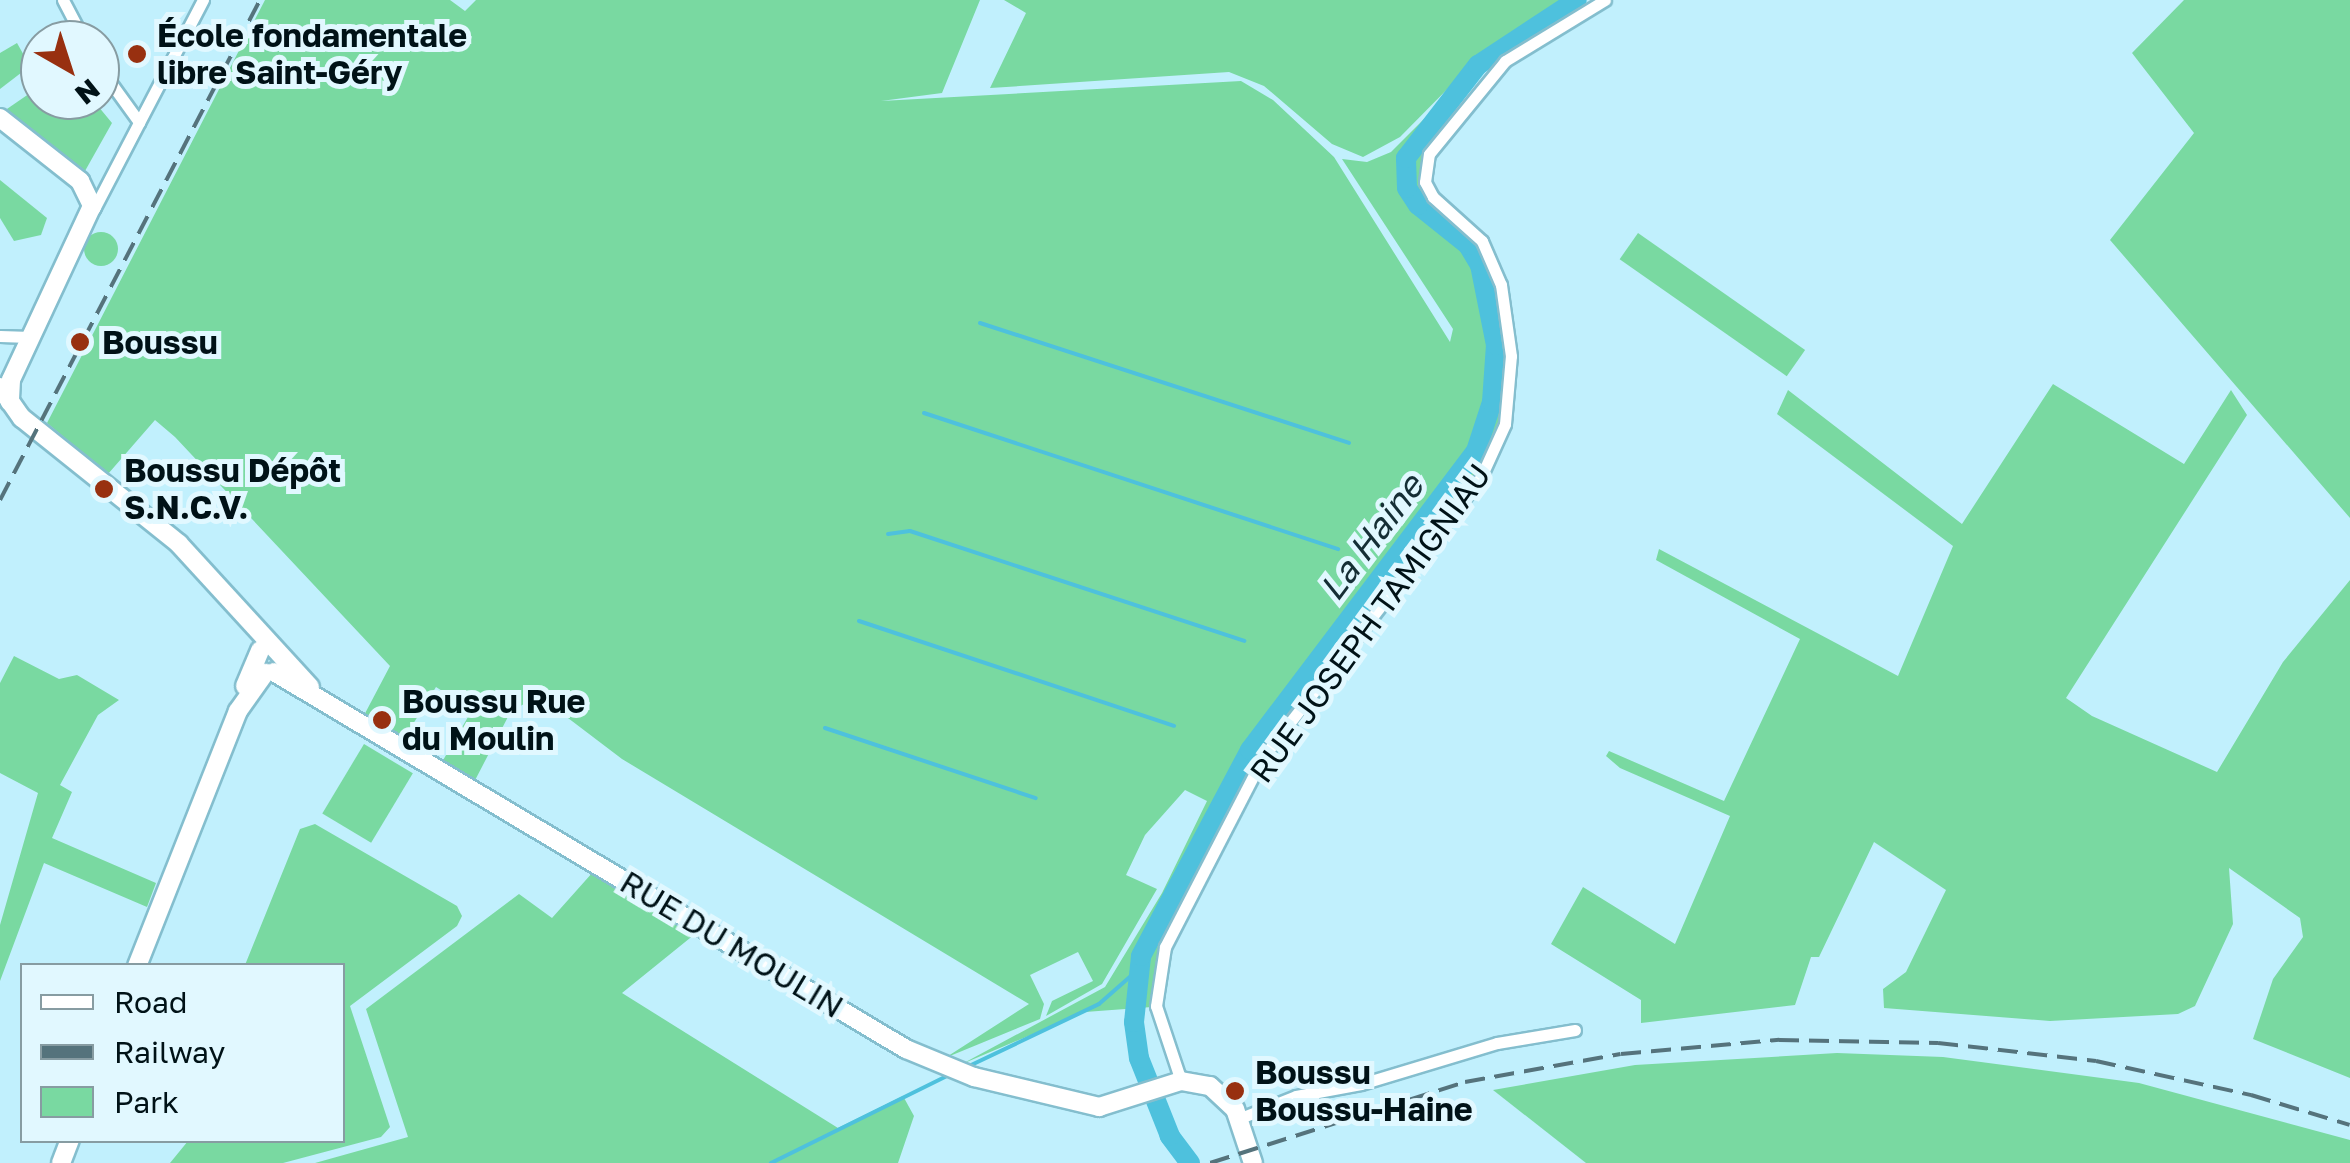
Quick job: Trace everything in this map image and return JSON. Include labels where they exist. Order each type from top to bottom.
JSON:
[{"type":"street","points":[[6,409],[8,387],[30,337],[203,0]]},
{"type":"street","name":"RUE JOSEPH TAMIGNIAU","points":[[1174,1083],[1156,1006],[1165,947],[1264,757],[1481,477],[1505,424],[1510,356],[1501,285],[1482,241],[1433,197],[1425,182],[1429,154],[1506,61],[1604,0]]},
{"type":"street","points":[[120,96],[138,122]]},
{"type":"street","points":[[0,118],[88,186],[92,213]]},
{"type":"street","points":[[71,257],[88,186],[111,173]]},
{"type":"street","points":[[0,336],[30,337]]},
{"type":"street","name":"RUE DU MOULIN","points":[[0,387],[6,409],[179,544],[234,601],[269,661],[906,1050],[974,1077],[1099,1106],[1174,1083]]},
{"type":"street","points":[[138,963],[238,711],[269,661]]},
{"type":"street","points":[[1238,1119],[1296,1096],[1362,1084],[1497,1043],[1575,1030]]},
{"type":"street","points":[[1174,1083],[1220,1091],[1238,1119],[1253,1163]]},
{"type":"green space","points":[[265,0],[450,0],[465,11],[476,0],[980,0],[942,93],[881,101],[1241,81],[1273,100],[1334,157],[1450,342],[1453,329],[1342,159],[1367,162],[1391,152],[1427,116],[1442,127],[1422,159],[1421,183],[1439,210],[1480,245],[1498,288],[1507,353],[1503,415],[1478,475],[1268,742],[1160,950],[1152,1007],[1085,1012],[962,1064],[1105,987],[1162,893],[1207,801],[1185,790],[1145,835],[1126,875],[1157,889],[1102,984],[1046,1016],[1052,1001],[1093,981],[1078,952],[1030,975],[1044,1004],[1040,1019],[945,1058],[1029,1004],[622,759],[539,696],[511,711],[471,788],[438,769],[472,710],[436,687],[400,745],[361,721],[390,666],[175,437],[155,420],[108,474],[47,423]]},
{"type":"green space","points":[[1004,0],[1562,0],[1475,61],[1400,137],[1363,157],[1332,144],[1264,86],[1229,72],[990,88],[1026,13]]},
{"type":"green space","points":[[2184,0],[2350,0],[2350,518],[2110,240],[2194,133],[2132,53]]},
{"type":"green space","points":[[17,43],[20,48],[20,74],[0,89],[0,53]]},
{"type":"green space","points":[[20,100],[20,120],[112,123],[85,171],[4,111]]},
{"type":"green space","points":[[0,180],[47,218],[41,235],[14,241],[0,218]]},
{"type":"green space","points":[[101,232],[113,237],[118,249],[113,261],[101,266],[89,261],[84,249],[89,237]]},
{"type":"green space","points":[[1638,233],[1805,350],[1787,376],[1620,259]]},
{"type":"green space","points":[[2053,384],[2184,464],[2231,390],[2247,415],[2066,698],[2092,716],[2217,772],[2283,662],[2350,580],[2350,1078],[2253,1039],[2273,979],[2303,937],[2300,918],[2229,868],[2233,924],[2195,1006],[2178,1014],[2050,1021],[1884,1008],[1883,989],[1906,972],[1946,890],[1874,842],[1819,957],[1811,957],[1795,1005],[1641,1023],[1641,1000],[1551,944],[1583,887],[1675,944],[1730,816],[1620,768],[1606,756],[1609,751],[1724,801],[1800,639],[1656,560],[1659,549],[1898,676],[1953,546],[1777,414],[1788,390],[1962,524]]},
{"type":"green space","points":[[14,656],[59,679],[77,675],[119,700],[98,715],[60,785],[72,792],[52,838],[156,883],[147,907],[44,863],[0,981],[0,925],[38,793],[0,773],[0,683]]},
{"type":"green space","points":[[364,744],[413,773],[371,843],[322,813]]},
{"type":"green space","points":[[315,824],[457,906],[462,916],[457,926],[350,1006],[390,1127],[381,1137],[283,1163],[170,1163],[186,1143],[345,1143],[345,963],[246,963],[300,829]]},
{"type":"green space","points":[[593,872],[695,934],[622,993],[838,1128],[903,1096],[914,1116],[898,1163],[315,1163],[408,1137],[366,1009],[519,894],[552,918]]},
{"type":"green space","points":[[1837,1053],[1943,1057],[2139,1083],[2350,1140],[2350,1163],[1586,1163],[1493,1090],[1635,1065]]},
{"type":"waterway","name":"La Haine","points":[[1190,1163],[1170,1136],[1139,1058],[1134,1022],[1141,956],[1250,750],[1476,451],[1492,402],[1496,345],[1480,265],[1468,245],[1418,205],[1407,188],[1406,158],[1478,65],[1577,0]]},
{"type":"waterway","points":[[980,323],[1349,443]]},
{"type":"waterway","points":[[924,413],[1338,549]]},
{"type":"waterway","points":[[888,534],[910,531],[1244,641]]},
{"type":"waterway","points":[[859,621],[1174,726]]},
{"type":"waterway","points":[[825,728],[1036,798]]},
{"type":"waterway","points":[[967,1067],[1099,1004],[1139,969]]},
{"type":"waterway","points":[[771,1163],[949,1075]]},
{"type":"railway","points":[[0,500],[260,0]]},
{"type":"railway","points":[[1210,1163],[1465,1082],[1621,1054],[1779,1040],[1938,1043],[2096,1061],[2251,1095],[2350,1125]]},
{"type":"place","name":"École fondamentale libre Saint-Géry","points":[[137,54]]},
{"type":"place","name":"Boussu","points":[[80,342]]},
{"type":"place","name":"Boussu Dépôt S.N.C.V.","points":[[104,489]]},
{"type":"place","name":"Boussu Rue du Moulin","points":[[382,720]]},
{"type":"place","name":"Boussu Boussu-Haine","points":[[1235,1091]]}]
